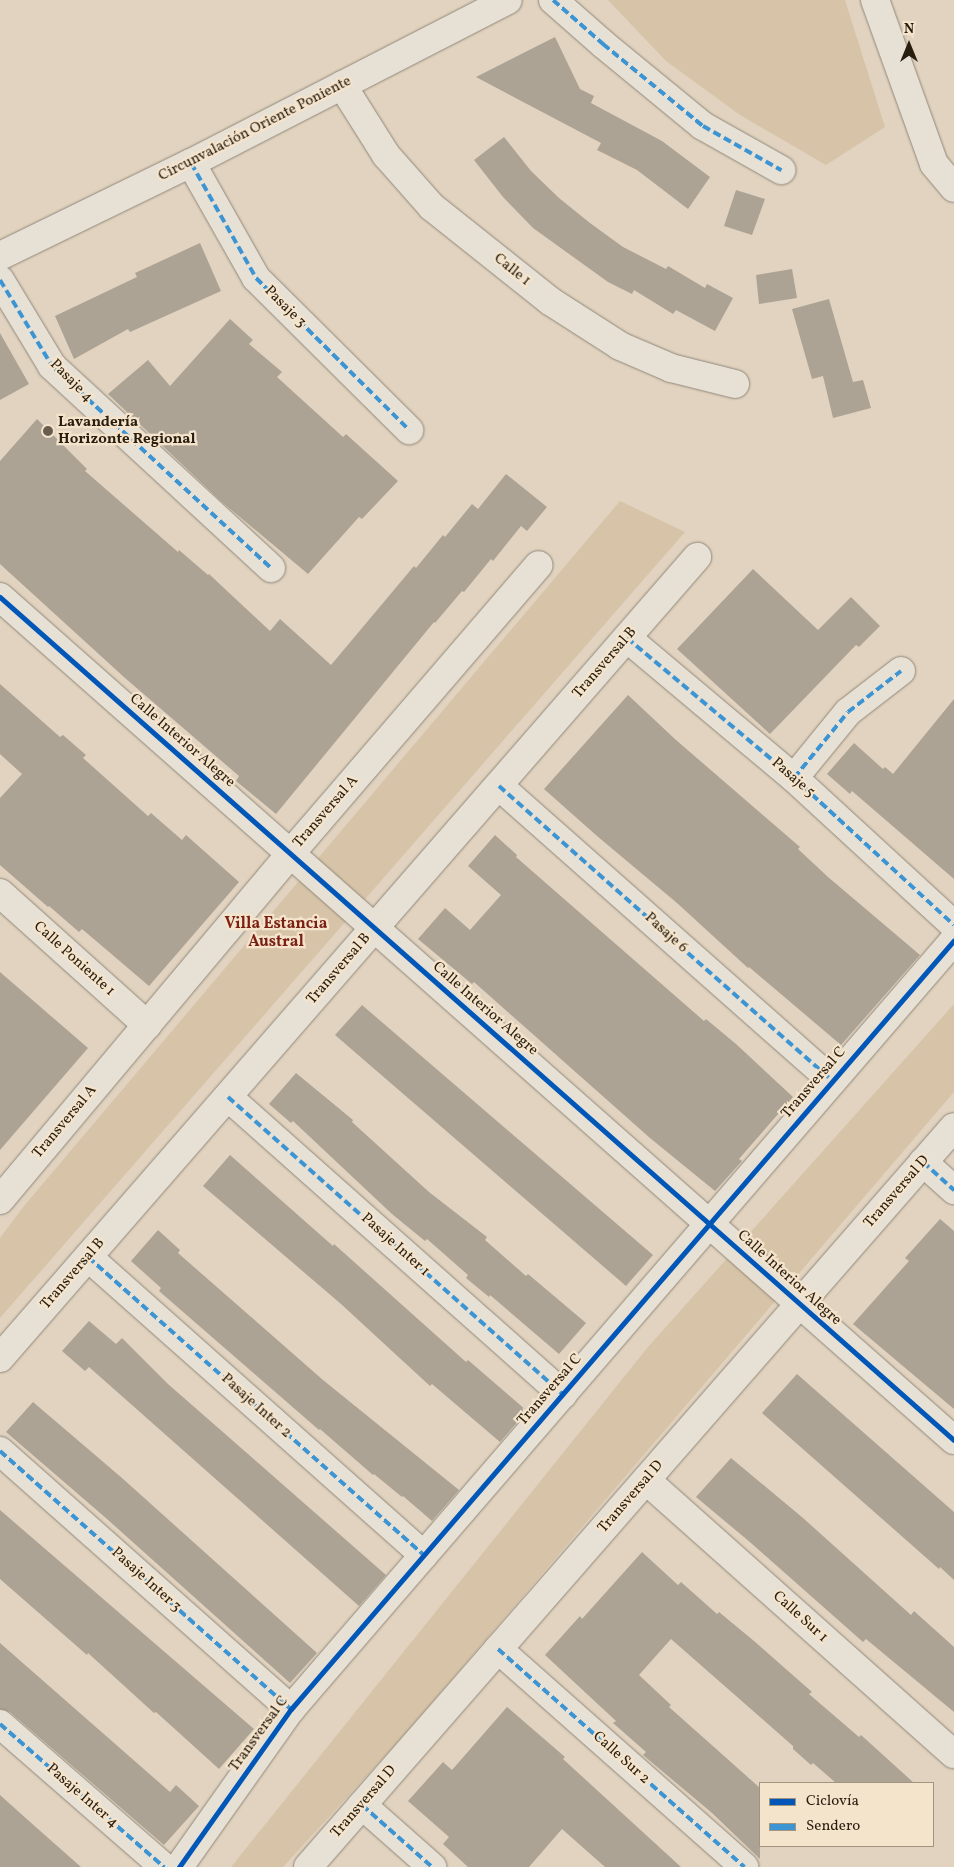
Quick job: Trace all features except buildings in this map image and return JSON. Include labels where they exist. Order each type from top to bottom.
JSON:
[{"type":"street","name":"Circunvalación Oriente Poniente","points":[[0,256],[191,162],[508,0]]},
{"type":"street","points":[[553,0],[602,44],[703,126],[781,170]]},
{"type":"street","points":[[875,0],[934,164],[954,188]]},
{"type":"street","name":"Calle 1","points":[[342,85],[386,155],[432,207],[550,301],[620,346],[672,368],[735,384]]},
{"type":"street","name":"Pasaje 3","points":[[191,162],[256,278],[409,430]]},
{"type":"street","name":"Pasaje 4","points":[[0,280],[52,366],[271,568]]},
{"type":"street","name":"Transversal B","points":[[0,1358],[697,557]]},
{"type":"street","name":"Transversal A","points":[[5,1184],[147,1024],[290,854],[539,565]]},
{"type":"street","name":"Calle Interior Alegre","points":[[0,597],[954,1440]]},
{"type":"street","name":"Pasaje 5","points":[[627,638],[794,778],[954,925]]},
{"type":"street","points":[[794,778],[848,712],[901,671]]},
{"type":"street","name":"Pasaje 6","points":[[499,786],[832,1081]]},
{"type":"street","name":"Calle Poniente 1","points":[[0,893],[147,1024]]},
{"type":"street","name":"Transversal C","points":[[179,1867],[291,1709],[954,940]]},
{"type":"street","name":"Pasaje Inter 1","points":[[228,1097],[563,1394]]},
{"type":"street","name":"Transversal D","points":[[308,1867],[954,1127]]},
{"type":"street","points":[[923,1162],[954,1190]]},
{"type":"street","name":"Pasaje Inter 2","points":[[88,1257],[424,1555]]},
{"type":"street","name":"Pasaje Inter 3","points":[[0,1451],[291,1709]]},
{"type":"street","name":"Calle Sur 1","points":[[646,1480],[954,1754]]},
{"type":"street","name":"Calle Sur 2","points":[[498,1649],[744,1867]]},
{"type":"street","name":"Pasaje Inter 4","points":[[0,1724],[164,1867]]},
{"type":"street","points":[[362,1804],[432,1867]]},
{"type":"shaded area","points":[[608,0],[845,0],[885,127],[826,165],[740,115],[666,61]]},
{"type":"shaded area","points":[[620,501],[685,532],[0,1318],[0,1238],[24,1206]]},
{"type":"shaded area","points":[[954,1004],[954,1092],[406,1733],[283,1867],[231,1867],[648,1347]]},
{"type":"marked path","points":[[553,0],[603,44],[703,126],[781,170]]},
{"type":"marked path","points":[[191,163],[256,278],[409,430]]},
{"type":"marked path","points":[[0,280],[52,366],[271,568]]},
{"type":"marked path","points":[[627,638],[794,778],[954,925]]},
{"type":"marked path","points":[[794,778],[848,712],[901,671]]},
{"type":"marked path","points":[[499,786],[832,1081]]},
{"type":"marked path","points":[[228,1097],[563,1394]]},
{"type":"marked path","points":[[923,1162],[954,1190]]},
{"type":"marked path","points":[[88,1257],[424,1555]]},
{"type":"marked path","points":[[0,1451],[291,1709]]},
{"type":"marked path","points":[[498,1649],[744,1867]]},
{"type":"marked path","points":[[0,1724],[164,1867]]},
{"type":"marked path","points":[[362,1805],[432,1867]]},
{"type":"cycle path","points":[[0,597],[954,1440]]},
{"type":"cycle path","points":[[179,1867],[291,1709],[954,940]]},
{"type":"place","name":"Lavandería Horizonte Regional","points":[[48,431]]},
{"type":"district","name":"Villa Estancia Austral","points":[[276,933]]}]
